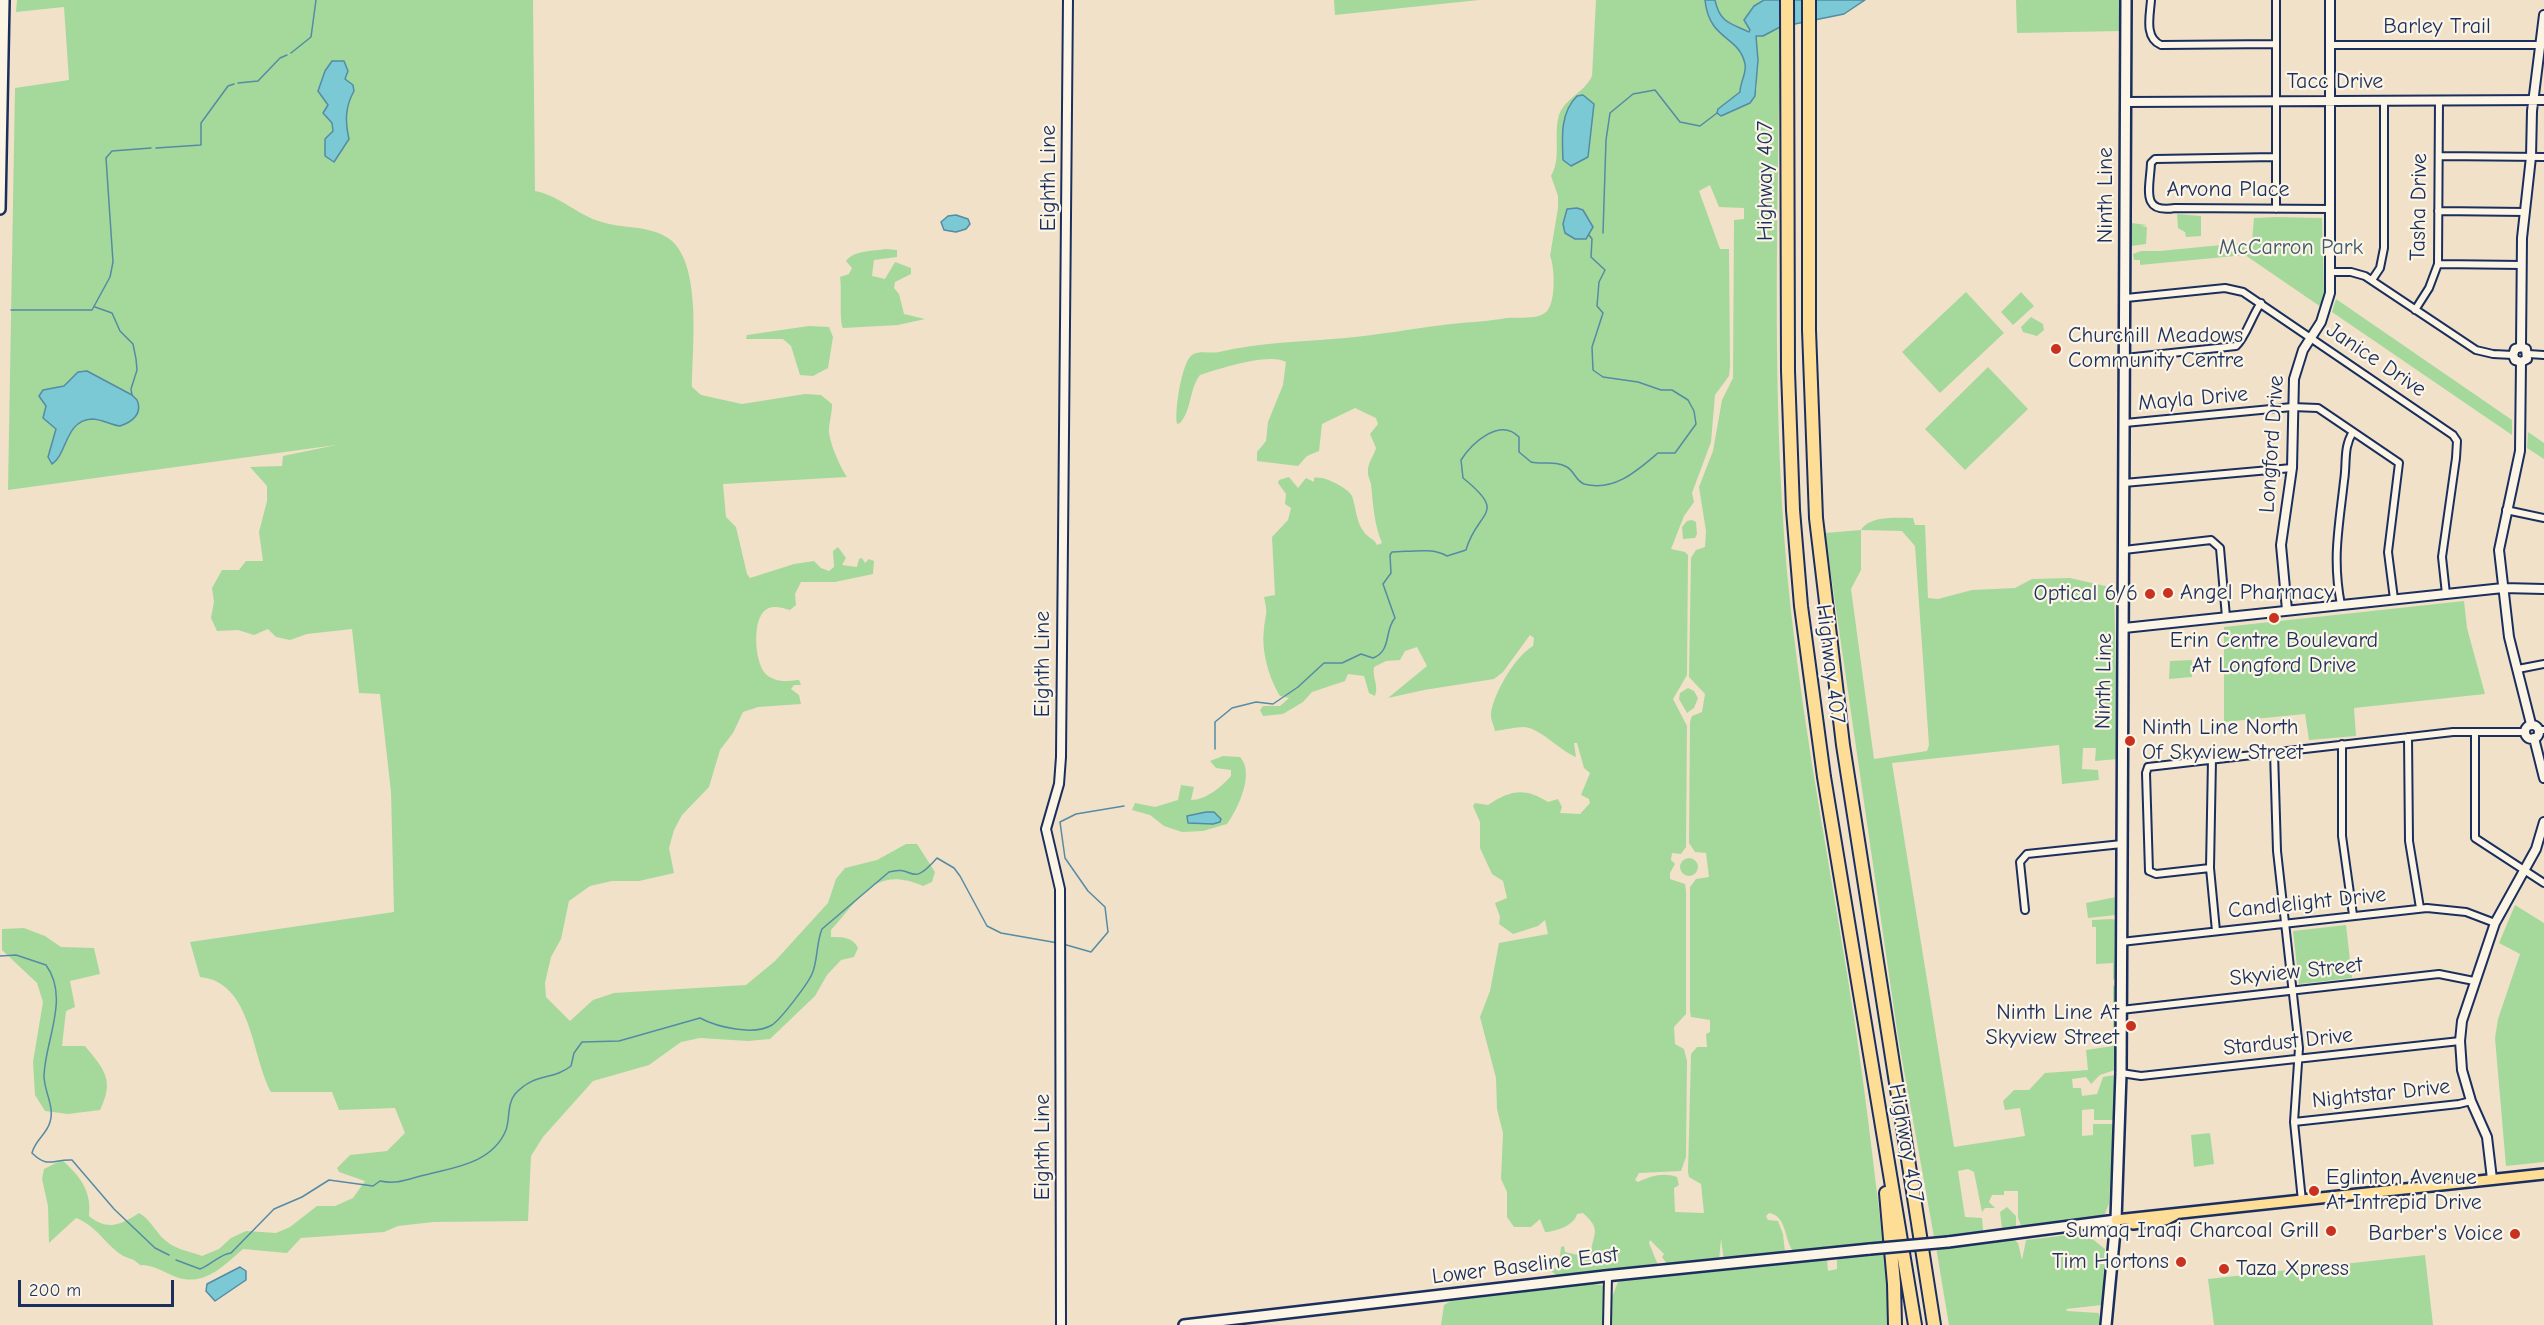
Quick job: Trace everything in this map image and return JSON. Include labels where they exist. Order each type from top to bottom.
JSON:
[{"type":"highway","name":"Highway 407","points":[[1787,0],[1789,418],[1802,606],[1824,777],[1916,1325]]},
{"type":"highway","name":"Highway 407","points":[[1809,0],[1810,385],[1816,518],[1843,745],[1934,1325]]},
{"type":"highway","points":[[1886,1150],[1883,1169],[1895,1325]]},
{"type":"highway","points":[[1920,1232],[1939,1325]]},
{"type":"main road","points":[[0,209],[4,0]]},
{"type":"main road","name":"Ninth Line","points":[[2106,1325],[2116,1223],[2121,1073],[2127,0]]},
{"type":"main road","points":[[2116,1223],[2166,1214],[2175,1215],[2544,1174]]},
{"type":"main road","name":"Lower Baseline East","points":[[1184,1325],[1608,1276],[2116,1223]]},
{"type":"street","name":"Eighth Line","points":[[1061,1325],[1061,940],[1059,876],[1046,829],[1059,784],[1061,757],[1068,0]]},
{"type":"street","points":[[2151,0],[2150,36],[2154,42],[2161,45],[2276,44]]},
{"type":"street","points":[[2276,0],[2276,209]]},
{"type":"street","name":"Longford Drive","points":[[2287,610],[2281,545],[2292,468],[2292,407],[2296,366],[2328,303],[2331,272],[2330,0]]},
{"type":"street","points":[[2544,15],[2534,99],[2525,212],[2521,347],[2528,354],[2544,356]]},
{"type":"street","name":"Barley Trail","points":[[2330,45],[2542,45]]},
{"type":"street","points":[[2372,280],[2380,268],[2384,248],[2384,100]]},
{"type":"street","name":"Tasha Drive","points":[[2415,310],[2429,288],[2438,264],[2439,100]]},
{"type":"street","name":"Tacc Drive","points":[[2126,102],[2544,100]]},
{"type":"street","points":[[2439,156],[2544,157]]},
{"type":"street","name":"Arvona Place","points":[[2276,157],[2155,159],[2151,163],[2150,201],[2153,207],[2161,210],[2175,208],[2331,209]]},
{"type":"street","points":[[2438,211],[2525,212]]},
{"type":"street","points":[[2438,264],[2522,264]]},
{"type":"street","points":[[2331,272],[2355,272],[2372,280],[2476,350],[2513,355],[2521,362],[2520,451],[2499,550],[2509,637],[2531,724],[2542,730],[2534,738]]},
{"type":"street","name":"Janice Drive","points":[[2126,298],[2225,288],[2243,292],[2453,435],[2457,441],[2456,458],[2442,557],[2446,594]]},
{"type":"street","points":[[2125,358],[2236,345],[2241,341],[2249,320],[2261,303]]},
{"type":"street","points":[[2513,355],[2515,349],[2521,347]]},
{"type":"street","points":[[2521,362],[2527,359],[2528,354]]},
{"type":"street","name":"Mayla Drive","points":[[2125,423],[2292,407],[2318,408],[2399,463],[2388,552],[2394,599]]},
{"type":"street","points":[[2341,605],[2335,544],[2345,477],[2345,456],[2348,440],[2353,432]]},
{"type":"street","points":[[2124,483],[2292,468]]},
{"type":"street","points":[[2506,510],[2544,518]]},
{"type":"street","points":[[2124,550],[2211,540],[2216,543],[2220,548],[2226,617]]},
{"type":"street","points":[[2124,628],[2503,588],[2544,590]]},
{"type":"street","points":[[2518,669],[2544,664]]},
{"type":"street","points":[[2525,732],[2526,727],[2531,724]]},
{"type":"street","points":[[2210,868],[2156,874],[2149,871],[2146,772],[2148,767],[2408,737],[2525,732]]},
{"type":"street","points":[[2525,732],[2528,737],[2534,738]]},
{"type":"street","points":[[2475,733],[2475,838],[2544,883]]},
{"type":"street","points":[[2408,737],[2409,841],[2420,908]]},
{"type":"street","points":[[2534,738],[2544,778]]},
{"type":"street","points":[[2342,744],[2342,836],[2353,915]]},
{"type":"street","points":[[2274,752],[2277,851],[2299,1059],[2294,1122],[2302,1201]]},
{"type":"street","points":[[2211,759],[2210,868],[2216,931]]},
{"type":"street","points":[[2492,1179],[2487,1137],[2471,1101],[2462,1071],[2460,1041],[2464,1010],[2495,923],[2536,849],[2544,822]]},
{"type":"street","points":[[2025,910],[2020,862],[2026,854],[2122,844]]},
{"type":"street","name":"Candlelight Drive","points":[[2121,942],[2420,908],[2456,910],[2495,923]]},
{"type":"street","name":"Skyview Street","points":[[2121,1010],[2439,974],[2474,981]]},
{"type":"street","name":"Stardust Drive","points":[[2121,1073],[2141,1076],[2460,1041]]},
{"type":"street","name":"Nightstar Drive","points":[[2294,1122],[2471,1101]]},
{"type":"street","points":[[1607,1325],[1608,1276]]},
{"type":"green space","points":[[17,0],[533,0],[535,191],[553,197],[593,219],[660,234],[668,238],[679,249],[687,266],[691,285],[694,330],[692,387],[701,395],[742,404],[805,394],[821,395],[832,404],[830,439],[847,477],[723,484],[726,517],[736,527],[747,574],[750,578],[794,564],[814,561],[821,568],[829,571],[834,567],[833,551],[838,547],[846,558],[842,565],[857,567],[859,559],[862,558],[865,563],[869,559],[874,561],[873,574],[835,582],[801,582],[795,594],[796,605],[790,610],[773,607],[762,614],[758,622],[756,642],[763,671],[776,680],[799,680],[801,685],[794,685],[791,689],[799,695],[801,704],[758,707],[743,712],[733,733],[720,750],[709,787],[682,815],[674,830],[669,848],[674,873],[639,881],[612,881],[590,886],[569,901],[561,939],[551,957],[545,983],[546,997],[570,1021],[593,1000],[614,993],[746,985],[775,961],[828,903],[836,879],[845,868],[877,860],[906,844],[917,844],[935,872],[932,882],[923,886],[893,879],[881,882],[861,896],[831,930],[831,937],[847,938],[856,944],[858,948],[854,957],[841,960],[827,975],[815,996],[770,1039],[748,1041],[700,1038],[681,1042],[649,1065],[593,1081],[543,1137],[531,1156],[528,1221],[433,1222],[398,1226],[384,1232],[301,1238],[287,1253],[243,1249],[213,1273],[196,1279],[176,1277],[155,1267],[140,1265],[120,1254],[83,1221],[76,1218],[49,1243],[48,1206],[42,1179],[44,1169],[62,1160],[74,1172],[87,1192],[89,1216],[96,1221],[114,1225],[139,1213],[170,1244],[202,1256],[219,1249],[231,1238],[246,1231],[276,1233],[290,1227],[317,1206],[335,1206],[353,1198],[365,1181],[339,1172],[337,1168],[350,1155],[387,1151],[405,1133],[395,1108],[339,1110],[332,1092],[271,1092],[240,1006],[230,992],[217,982],[200,977],[190,942],[394,912],[391,792],[380,694],[359,693],[352,629],[307,634],[290,640],[276,637],[268,629],[254,635],[238,630],[217,631],[211,618],[214,602],[212,588],[222,570],[239,570],[246,561],[263,561],[259,532],[267,501],[267,486],[250,467],[282,466],[283,456],[336,445],[8,490],[15,88],[69,80],[64,7],[16,12]]},
{"type":"green space","points":[[1334,0],[1479,0],[1335,15]]},
{"type":"green space","points":[[1596,0],[1705,0],[1712,23],[1737,47],[1745,64],[1740,92],[1718,109],[1720,116],[1754,99],[1757,88],[1755,37],[1780,27],[1777,319],[1784,538],[1804,714],[1855,1024],[1883,1243],[1793,1251],[1782,1223],[1775,1215],[1769,1213],[1766,1216],[1768,1220],[1778,1221],[1783,1234],[1785,1252],[1782,1254],[1724,1261],[1721,1239],[1719,1261],[1672,1266],[1667,1264],[1662,1257],[1664,1254],[1650,1240],[1649,1243],[1658,1265],[1559,1277],[1551,1271],[1559,1265],[1561,1247],[1564,1246],[1565,1252],[1586,1257],[1591,1255],[1595,1228],[1583,1213],[1577,1214],[1573,1221],[1564,1227],[1545,1232],[1540,1219],[1531,1227],[1514,1227],[1507,1217],[1507,1192],[1501,1179],[1503,1133],[1497,1109],[1496,1078],[1480,1017],[1490,991],[1499,943],[1548,934],[1545,920],[1538,926],[1513,934],[1499,924],[1500,917],[1495,903],[1507,898],[1503,881],[1492,874],[1480,848],[1480,822],[1473,806],[1475,803],[1488,805],[1503,796],[1518,792],[1532,794],[1548,802],[1558,799],[1562,807],[1560,813],[1580,814],[1590,803],[1589,799],[1581,795],[1590,773],[1584,768],[1577,743],[1574,743],[1576,757],[1530,728],[1495,731],[1491,715],[1496,696],[1513,666],[1533,646],[1534,638],[1530,635],[1503,672],[1494,679],[1388,698],[1427,666],[1417,647],[1405,651],[1400,660],[1386,661],[1374,667],[1375,696],[1369,693],[1364,676],[1348,674],[1345,681],[1312,692],[1303,702],[1283,714],[1263,716],[1260,710],[1263,706],[1280,706],[1289,698],[1280,696],[1269,673],[1263,637],[1266,610],[1264,597],[1275,595],[1272,537],[1288,520],[1291,508],[1285,504],[1286,494],[1278,483],[1279,480],[1289,477],[1298,488],[1306,478],[1314,482],[1314,478],[1329,480],[1341,486],[1352,496],[1361,528],[1377,545],[1382,543],[1368,475],[1369,465],[1376,448],[1370,434],[1378,424],[1376,418],[1355,408],[1322,424],[1319,451],[1307,456],[1298,466],[1257,461],[1257,452],[1266,441],[1268,422],[1283,385],[1286,362],[1268,359],[1244,362],[1200,375],[1187,412],[1177,424],[1182,376],[1188,359],[1195,354],[1266,344],[1357,337],[1451,324],[1533,317],[1546,312],[1552,301],[1554,285],[1550,256],[1558,196],[1551,176],[1557,154],[1557,123],[1562,109],[1589,82],[1592,76]],"holes":[[[1710,185],[1719,207],[1744,208],[1744,219],[1734,220],[1733,378],[1722,400],[1713,451],[1699,487],[1706,531],[1705,547],[1696,550],[1691,558],[1689,677],[1705,694],[1702,712],[1692,716],[1690,722],[1689,843],[1695,852],[1706,853],[1709,877],[1696,879],[1690,887],[1690,1011],[1691,1017],[1710,1020],[1710,1032],[1706,1034],[1707,1047],[1697,1047],[1691,1054],[1688,1172],[1689,1177],[1701,1184],[1704,1213],[1675,1212],[1674,1188],[1679,1185],[1677,1177],[1662,1175],[1652,1176],[1638,1182],[1635,1180],[1639,1173],[1681,1171],[1686,1157],[1687,1061],[1684,1049],[1675,1044],[1674,1027],[1686,1014],[1686,891],[1685,884],[1670,879],[1670,873],[1675,864],[1671,860],[1672,853],[1681,854],[1686,847],[1687,726],[1673,699],[1687,675],[1688,555],[1685,552],[1671,549],[1684,516],[1694,502],[1692,493],[1711,442],[1715,395],[1729,376],[1729,249],[1720,249],[1699,191]]]},
{"type":"green space","points":[[1715,0],[1764,0],[1754,6],[1744,20],[1751,30],[1749,32],[1722,19]]},
{"type":"green space","points":[[2016,0],[2121,0],[2121,31],[2017,33]]},
{"type":"green space","points":[[2177,214],[2201,216],[2201,236],[2186,237],[2185,232],[2178,228]]},
{"type":"green space","name":"McCarron Park","points":[[2254,218],[2322,218],[2324,294],[2321,307],[2245,255],[2140,265],[2140,260],[2134,260],[2133,254],[2141,251],[2252,242]]},
{"type":"green space","points":[[2131,223],[2147,225],[2141,226],[2147,227],[2146,244],[2131,246]]},
{"type":"green space","points":[[886,249],[897,250],[897,257],[874,260],[872,276],[885,279],[895,262],[911,268],[911,274],[895,282],[894,288],[899,294],[904,314],[925,319],[898,325],[843,328],[840,277],[849,274],[852,268],[846,261],[859,253]]},
{"type":"green space","points":[[1966,292],[2004,333],[1940,393],[1902,352]]},
{"type":"green space","points":[[2021,292],[2034,306],[2013,325],[2001,312]]},
{"type":"green space","points":[[2336,299],[2512,420],[2512,435],[2332,312]]},
{"type":"green space","points":[[2031,317],[2043,324],[2044,330],[2037,336],[2023,332],[2021,327]]},
{"type":"green space","points":[[809,326],[829,327],[833,337],[828,368],[813,376],[800,375],[791,346],[783,339],[746,339],[747,335]]},
{"type":"green space","points":[[1988,367],[2028,409],[1965,470],[1925,429]]},
{"type":"green space","points":[[2528,432],[2544,443],[2544,459],[2527,448]]},
{"type":"green space","points":[[1913,518],[1915,525],[1925,525],[1928,598],[1938,599],[1972,590],[2015,588],[2032,579],[2070,578],[2114,588],[2118,759],[2095,761],[2096,748],[2083,748],[2082,769],[2098,770],[2099,780],[2062,784],[2059,745],[1892,763],[1954,1147],[2025,1136],[2020,1108],[2005,1110],[2003,1101],[2014,1090],[2029,1090],[2045,1073],[2088,1070],[2086,1050],[2113,1046],[2113,985],[2116,987],[2115,1070],[2100,1075],[2091,1084],[2086,1077],[2072,1079],[2073,1088],[2081,1088],[2082,1096],[2097,1094],[2103,1077],[2115,1075],[2114,1120],[2094,1120],[2094,1109],[2082,1110],[2082,1136],[2093,1135],[2093,1124],[2114,1124],[2109,1203],[2105,1214],[2098,1217],[2022,1228],[2018,1218],[2018,1191],[2004,1191],[2004,1195],[1992,1195],[1989,1202],[1995,1208],[1985,1208],[1982,1212],[1974,1172],[1968,1169],[1958,1171],[1965,1217],[1982,1218],[1983,1230],[1980,1233],[1934,1237],[1898,1037],[1825,533],[1861,530],[1865,525],[1877,520]],"holes":[[[1861,530],[1902,531],[1915,546],[1929,745],[1927,751],[1874,759],[1851,589],[1861,570]]]},
{"type":"green space","points":[[1687,521],[1696,522],[1697,534],[1695,538],[1683,539],[1682,527]]},
{"type":"green space","points":[[2464,601],[2467,628],[2485,694],[2354,708],[2356,736],[2309,740],[2305,714],[2224,722],[2224,627]]},
{"type":"green space","points":[[2192,660],[2192,677],[2169,679],[2170,661]]},
{"type":"green space","points":[[1688,688],[1694,691],[1698,698],[1694,708],[1687,713],[1679,699],[1680,693]]},
{"type":"green space","points":[[1223,756],[1240,757],[1246,772],[1240,800],[1227,824],[1203,831],[1182,832],[1164,826],[1150,815],[1132,810],[1135,803],[1155,807],[1178,800],[1181,785],[1194,787],[1191,800],[1208,795],[1231,776],[1231,770],[1216,768],[1210,761]]},
{"type":"green space","points":[[1689,858],[1695,861],[1698,867],[1695,873],[1689,876],[1683,873],[1680,867],[1683,861]]},
{"type":"green space","points":[[2116,897],[2116,915],[2088,918],[2086,903]]},
{"type":"green space","points":[[2515,905],[2544,923],[2544,1162],[2506,1166],[2495,1038],[2498,1019],[2520,954],[2499,943]]},
{"type":"green space","points":[[2092,920],[2116,920],[2116,977],[2113,980],[2113,963],[2096,964],[2096,927],[2092,927]]},
{"type":"green space","points":[[2346,925],[2352,978],[2299,984],[2293,931]]},
{"type":"green space","points":[[24,928],[45,936],[61,947],[94,948],[100,974],[70,981],[75,1007],[66,1011],[62,1046],[85,1046],[102,1068],[107,1091],[100,1110],[68,1114],[45,1111],[35,1095],[33,1062],[43,1002],[37,983],[2,950],[2,929]]},
{"type":"green space","points":[[2210,1133],[2214,1164],[2194,1167],[2191,1135]]},
{"type":"green space","points":[[2007,1207],[2016,1216],[2016,1228],[2002,1228],[2000,1212]]},
{"type":"green space","points":[[2085,1233],[2105,1249],[2102,1305],[2066,1309],[2067,1311],[2099,1313],[2100,1325],[1949,1325],[1936,1247],[2013,1239],[2018,1243],[2022,1260],[2026,1240]]},
{"type":"green space","points":[[1885,1253],[1889,1325],[1612,1325],[1612,1297],[1618,1282],[1628,1279],[1827,1260],[1828,1271],[1837,1269],[1837,1260],[1842,1257]]},
{"type":"green space","points":[[2425,1255],[2433,1325],[2214,1325],[2208,1279]]},
{"type":"green space","points":[[1592,1284],[1602,1285],[1604,1288],[1603,1325],[1441,1325],[1444,1305],[1451,1301]]},
{"type":"water","points":[[1705,0],[1715,0],[1723,18],[1749,32],[1744,20],[1754,6],[1764,0],[1865,0],[1844,14],[1780,27],[1763,36],[1756,36],[1758,60],[1755,96],[1750,103],[1721,116],[1717,113],[1718,109],[1740,92],[1745,64],[1737,48],[1712,23]]},
{"type":"water","points":[[332,61],[344,61],[348,71],[345,79],[353,85],[354,91],[347,114],[349,139],[334,162],[325,156],[325,139],[333,131],[332,123],[323,113],[328,105],[318,91],[325,71]]},
{"type":"water","points":[[1583,95],[1594,104],[1588,157],[1571,166],[1563,160],[1563,126],[1571,103],[1577,96]]},
{"type":"water","points":[[1567,209],[1583,210],[1593,227],[1586,239],[1575,239],[1565,233],[1563,224]]},
{"type":"water","points":[[956,215],[968,219],[970,224],[966,229],[956,232],[944,230],[941,222],[948,216]]},
{"type":"water","points":[[87,371],[132,395],[137,400],[139,409],[132,420],[120,426],[96,419],[83,421],[76,425],[57,460],[52,464],[48,457],[56,429],[43,418],[46,406],[39,396],[43,390],[64,386],[78,372]]},
{"type":"water","points":[[1214,812],[1221,819],[1220,822],[1188,823],[1187,816]]},
{"type":"water","points":[[240,1267],[246,1271],[246,1280],[215,1301],[206,1291],[207,1284]]},
{"type":"waterway","points":[[291,53],[311,37],[316,0]]},
{"type":"waterway","points":[[238,83],[258,81],[280,58],[287,55]]},
{"type":"waterway","points":[[156,148],[201,145],[201,123],[228,86],[234,84]]},
{"type":"waterway","points":[[1603,233],[1606,140],[1610,113],[1633,94],[1655,90],[1680,122],[1700,126],[1717,113]]},
{"type":"waterway","points":[[11,310],[92,310],[110,277],[113,262],[106,158],[112,151],[151,148]]},
{"type":"waterway","points":[[1215,749],[1215,722],[1232,708],[1256,702],[1273,704],[1298,687],[1324,663],[1342,663],[1361,654],[1373,658],[1379,655],[1395,618],[1383,584],[1391,573],[1390,555],[1392,552],[1435,552],[1447,556],[1466,550],[1486,513],[1487,506],[1484,499],[1463,478],[1461,460],[1479,440],[1495,431],[1512,432],[1519,437],[1519,452],[1531,462],[1562,465],[1569,469],[1581,483],[1595,486],[1624,478],[1642,467],[1658,453],[1675,453],[1696,424],[1694,411],[1688,400],[1672,390],[1661,390],[1638,382],[1603,377],[1593,370],[1592,347],[1603,313],[1597,306],[1599,282],[1605,270],[1591,257],[1592,239],[1589,235]]},
{"type":"waterway","points":[[95,307],[112,313],[120,331],[133,344],[137,370],[131,389],[132,395]]},
{"type":"waterway","points":[[1063,944],[1091,952],[1108,932],[1105,907],[1088,891],[1065,858],[1060,822],[1076,814],[1124,806]]},
{"type":"waterway","points":[[176,1260],[200,1269],[223,1255],[231,1253],[274,1209],[302,1197],[329,1180],[373,1186],[380,1181],[399,1182],[451,1169],[483,1156],[500,1141],[506,1130],[511,1102],[515,1094],[530,1082],[557,1074],[571,1066],[574,1053],[582,1042],[619,1041],[700,1018],[726,1027],[746,1030],[756,1030],[772,1025],[794,1001],[812,974],[822,929],[889,872],[897,870],[912,874],[921,873],[937,858],[954,868],[960,876],[987,926],[1001,933],[1058,943]]},
{"type":"waterway","points":[[0,956],[16,955],[46,965],[53,978],[56,991],[56,1005],[44,1076],[51,1116],[46,1130],[32,1153],[47,1162],[72,1160],[114,1209],[155,1248],[169,1255]]},
{"type":"place","name":"Churchill Meadows Community Centre","points":[[2056,349]]},
{"type":"place","name":"Angel Pharmacy","points":[[2168,593]]},
{"type":"place","name":"Optical 6/6","points":[[2150,594]]},
{"type":"place","name":"Erin Centre Boulevard At Longford Drive","points":[[2274,618]]},
{"type":"place","name":"Ninth Line North Of Skyview Street","points":[[2130,741]]},
{"type":"place","name":"Ninth Line At Skyview Street","points":[[2131,1026]]},
{"type":"place","name":"Eglinton Avenue At Intrepid Drive","points":[[2314,1191]]},
{"type":"place","name":"Sumaq Iraqi Charcoal Grill","points":[[2331,1231]]},
{"type":"place","name":"Barber's Voice","points":[[2515,1234]]},
{"type":"place","name":"Tim Hortons","points":[[2181,1262]]},
{"type":"place","name":"Taza Xpress","points":[[2224,1269]]}]
